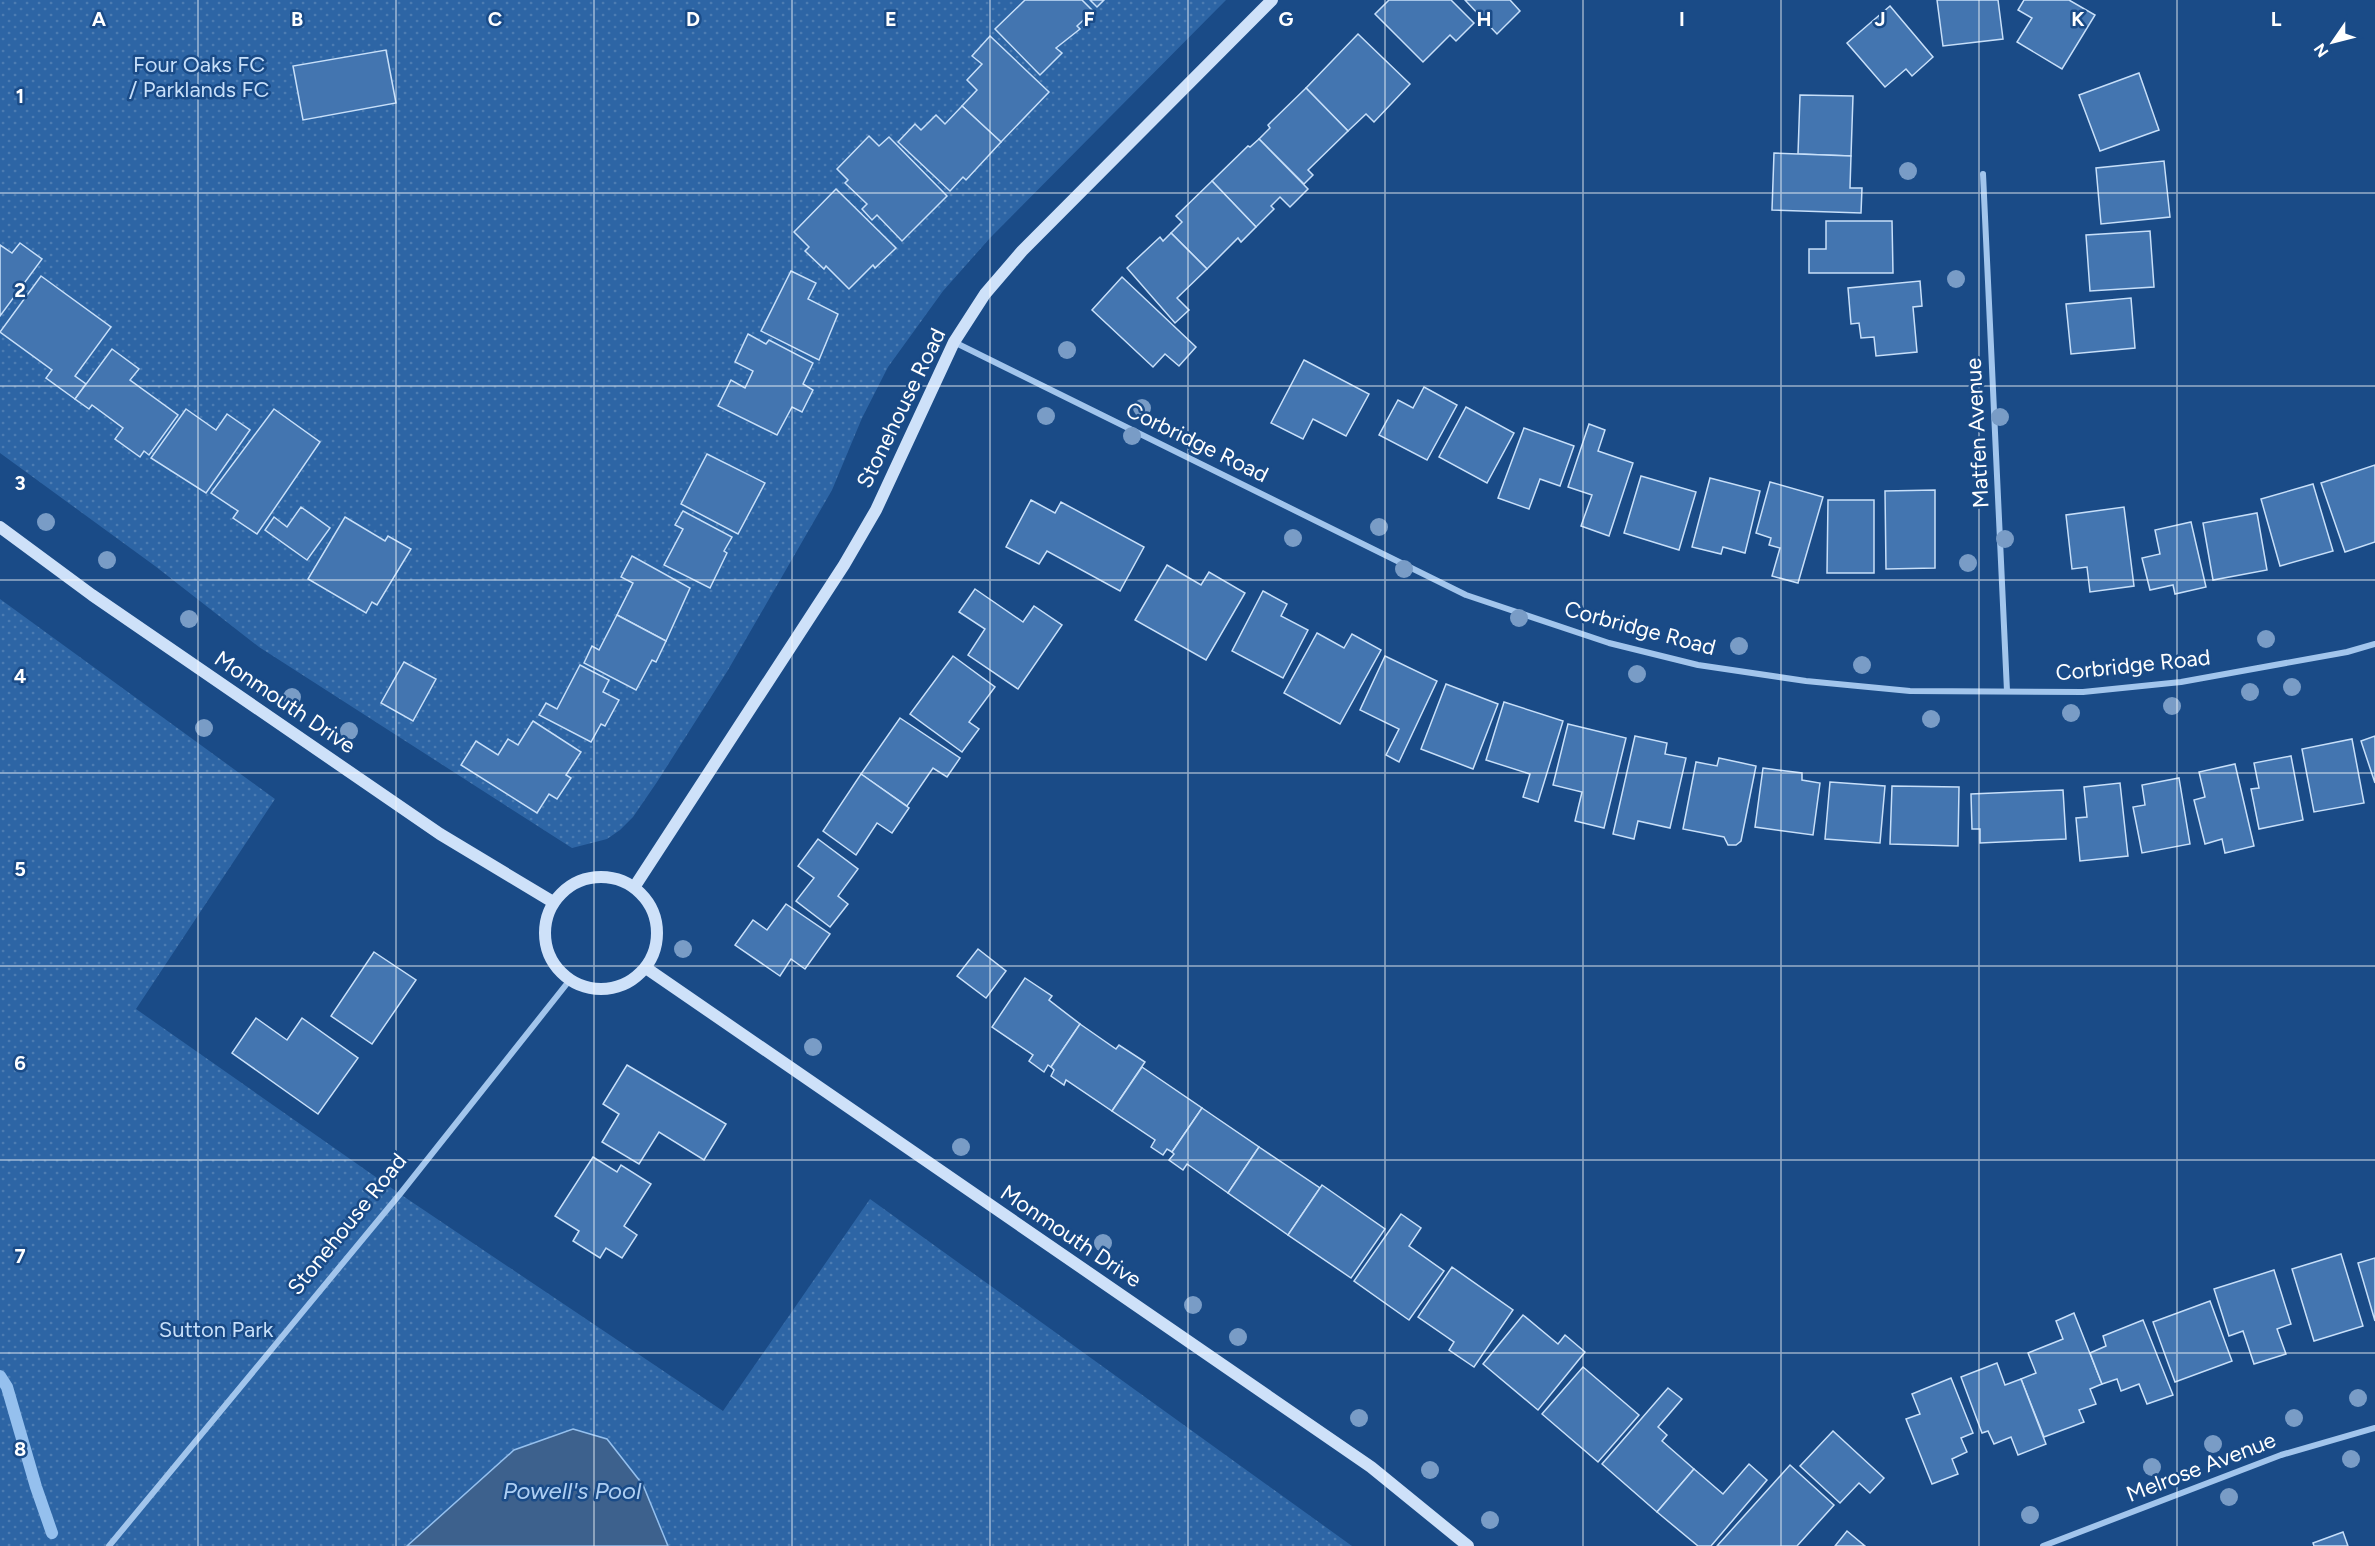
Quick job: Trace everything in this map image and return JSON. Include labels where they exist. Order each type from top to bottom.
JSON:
[{"type":"street","name":"Stonehouse Road","points":[[635,886],[850,556],[876,510],[954,342],[985,294],[1022,251],[1272,0]]},
{"type":"street","name":"Matfen Avenue","points":[[1983,174],[2007,692]]},
{"type":"street","name":"Corbridge Road","points":[[954,342],[1466,595],[1609,643],[1698,665],[1806,681],[1910,691],[2083,692],[2181,682],[2347,652],[2375,644]]},
{"type":"street","name":"Monmouth Drive","points":[[0,527],[92,595],[440,834],[553,902]]},
{"type":"street","points":[[605,876],[635,886],[654,911],[658,942],[646,968],[627,984],[601,990],[569,981],[547,951],[544,927],[553,902],[578,880],[605,876]]},
{"type":"street","name":"Monmouth Drive","points":[[646,968],[1371,1467],[1468,1546]]},
{"type":"street","name":"Stonehouse Road","points":[[109,1546],[400,1194],[569,981]]},
{"type":"street","name":"Melrose Avenue","points":[[2043,1546],[2281,1455],[2375,1428]]},
{"type":"green space","name":"Four Oaks FC / Parklands FC","points":[[0,0],[1226,0],[990,238],[943,291],[888,367],[862,418],[832,490],[728,670],[657,782],[633,817],[620,830],[607,839],[572,848],[259,647],[155,566],[0,453]]},
{"type":"green space","name":"Sutton Park","points":[[0,599],[275,799],[136,1009],[400,1194],[723,1411],[870,1199],[1352,1546],[0,1546]]},
{"type":"water","name":"Powell's Pool","points":[[573,1429],[607,1439],[643,1485],[668,1546],[407,1546],[514,1450]]},
{"type":"building","points":[[1025,0],[1082,0],[1093,11],[1077,26],[1080,29],[1056,48],[1062,53],[1040,75],[995,29]]},
{"type":"building","points":[[1090,0],[1104,0],[1097,7]]},
{"type":"building","points":[[1389,0],[1451,0],[1474,23],[1456,41],[1450,35],[1423,62],[1375,14]]},
{"type":"building","points":[[1465,0],[1510,0],[1520,11],[1497,34]]},
{"type":"building","points":[[1937,0],[1998,0],[2003,39],[1943,46]]},
{"type":"building","points":[[2024,0],[2069,0],[2095,15],[2062,69],[2017,42],[2032,18],[2018,10]]},
{"type":"building","points":[[1890,6],[1933,57],[1912,76],[1906,69],[1885,87],[1847,43]]},
{"type":"building","points":[[1358,34],[1410,84],[1374,122],[1366,114],[1348,131],[1306,88]]},
{"type":"building","points":[[990,36],[1049,92],[1001,142],[962,106],[977,90],[967,80],[982,64],[972,56]]},
{"type":"building","points":[[386,50],[396,103],[303,120],[293,66]]},
{"type":"building","points":[[2139,73],[2159,130],[2100,151],[2079,95]]},
{"type":"building","points":[[1306,88],[1348,131],[1308,170],[1313,175],[1304,184],[1259,139],[1270,128],[1268,125]]},
{"type":"building","points":[[1800,95],[1853,96],[1851,156],[1798,154]]},
{"type":"building","points":[[962,106],[1001,142],[966,180],[963,177],[950,191],[898,142],[915,124],[921,130],[936,115],[945,124]]},
{"type":"building","points":[[869,136],[879,146],[889,137],[947,196],[902,241],[877,215],[872,220],[862,209],[867,204],[845,183],[848,180],[837,169]]},
{"type":"building","points":[[1259,139],[1308,189],[1290,207],[1280,197],[1271,206],[1274,209],[1256,227],[1212,181],[1248,146],[1250,147]]},
{"type":"building","points":[[1774,153],[1851,156],[1850,188],[1862,188],[1861,213],[1772,210]]},
{"type":"building","points":[[2164,161],[2170,217],[2101,224],[2096,168]]},
{"type":"building","points":[[1212,181],[1256,227],[1241,242],[1238,238],[1207,269],[1171,233],[1182,222],[1176,216]]},
{"type":"building","points":[[836,189],[896,248],[875,268],[873,265],[849,289],[826,266],[824,269],[805,251],[809,247],[794,232]]},
{"type":"building","points":[[1826,221],[1892,221],[1893,273],[1809,273],[1809,249],[1826,249]]},
{"type":"building","points":[[2150,231],[2154,287],[2090,291],[2086,235]]},
{"type":"building","points":[[1171,233],[1207,269],[1177,298],[1189,310],[1175,323],[1127,268],[1160,237],[1163,241]]},
{"type":"building","points":[[20,243],[42,259],[0,316],[0,245],[12,253]]},
{"type":"building","points":[[791,271],[816,283],[808,299],[838,314],[819,360],[761,331]]},
{"type":"building","points":[[41,276],[111,327],[75,376],[86,384],[75,399],[46,378],[52,370],[0,332]]},
{"type":"building","points":[[1122,277],[1196,347],[1179,366],[1165,354],[1153,367],[1092,310]]},
{"type":"building","points":[[1920,281],[1922,306],[1913,307],[1917,352],[1876,356],[1874,337],[1861,338],[1859,323],[1851,324],[1848,288]]},
{"type":"building","points":[[2131,298],[2135,348],[2071,354],[2066,304]]},
{"type":"building","points":[[748,334],[766,344],[769,340],[813,363],[803,384],[813,390],[802,412],[792,407],[777,435],[718,406],[731,380],[745,388],[753,371],[735,362]]},
{"type":"building","points":[[112,349],[139,369],[130,380],[178,415],[149,455],[144,451],[140,457],[115,439],[123,428],[92,405],[89,409],[75,399]]},
{"type":"building","points":[[1304,360],[1369,394],[1346,436],[1313,419],[1303,439],[1271,423]]},
{"type":"building","points":[[1424,387],[1457,405],[1427,460],[1379,435],[1398,400],[1413,408]]},
{"type":"building","points":[[1466,407],[1514,433],[1487,483],[1439,457]]},
{"type":"building","points":[[186,409],[216,430],[227,414],[250,430],[206,493],[151,458]]},
{"type":"building","points":[[274,409],[320,442],[257,534],[233,518],[238,511],[211,493]]},
{"type":"building","points":[[1589,424],[1605,430],[1598,451],[1633,463],[1609,536],[1581,526],[1592,495],[1568,487]]},
{"type":"building","points":[[1524,428],[1574,446],[1560,486],[1540,479],[1529,509],[1498,498]]},
{"type":"building","points":[[707,454],[765,483],[738,534],[681,504]]},
{"type":"building","points":[[2375,465],[2375,542],[2345,552],[2321,483]]},
{"type":"building","points":[[1641,476],[1696,492],[1679,550],[1624,533]]},
{"type":"building","points":[[1710,478],[1760,491],[1745,553],[1723,547],[1721,554],[1692,547]]},
{"type":"building","points":[[1770,482],[1823,497],[1798,583],[1772,576],[1780,548],[1769,545],[1771,538],[1756,533]]},
{"type":"building","points":[[2313,484],[2333,551],[2280,566],[2261,499]]},
{"type":"building","points":[[1935,490],[1935,568],[1886,569],[1885,491]]},
{"type":"building","points":[[1031,500],[1055,513],[1061,502],[1144,547],[1120,591],[1047,551],[1039,564],[1006,547]]},
{"type":"building","points":[[1828,500],[1874,500],[1874,573],[1827,573]]},
{"type":"building","points":[[301,507],[330,528],[307,560],[265,530],[274,517],[287,527]]},
{"type":"building","points":[[2124,507],[2134,586],[2090,592],[2087,567],[2072,569],[2066,515]]},
{"type":"building","points":[[683,511],[732,537],[724,551],[727,553],[710,588],[664,565],[683,529],[675,525]]},
{"type":"building","points":[[2257,513],[2267,570],[2213,580],[2203,523]]},
{"type":"building","points":[[345,517],[385,541],[388,536],[411,549],[377,605],[372,602],[366,613],[308,579]]},
{"type":"building","points":[[2191,522],[2206,587],[2175,594],[2173,585],[2150,590],[2142,558],[2160,554],[2155,530]]},
{"type":"building","points":[[632,556],[690,588],[666,641],[617,615],[633,583],[621,577]]},
{"type":"building","points":[[1167,565],[1201,585],[1209,572],[1245,593],[1206,660],[1135,620]]},
{"type":"building","points":[[975,589],[1023,622],[1034,606],[1062,625],[1018,689],[968,655],[985,629],[959,612]]},
{"type":"building","points":[[1263,591],[1287,604],[1281,616],[1308,630],[1283,678],[1232,651]]},
{"type":"building","points":[[617,615],[666,641],[656,662],[652,660],[636,690],[584,663],[592,646],[599,650]]},
{"type":"building","points":[[1317,633],[1344,648],[1352,634],[1381,650],[1340,724],[1284,693]]},
{"type":"building","points":[[953,656],[995,687],[969,722],[979,729],[962,752],[910,714]]},
{"type":"building","points":[[1385,656],[1437,681],[1399,762],[1386,755],[1399,729],[1360,710]]},
{"type":"building","points":[[404,662],[436,679],[413,721],[381,703]]},
{"type":"building","points":[[580,665],[609,680],[603,692],[619,700],[605,726],[601,724],[591,742],[539,715],[546,703],[557,709]]},
{"type":"building","points":[[1446,684],[1498,704],[1473,769],[1421,749]]},
{"type":"building","points":[[1504,702],[1563,721],[1538,802],[1523,797],[1530,774],[1486,760]]},
{"type":"building","points":[[900,718],[960,758],[947,777],[933,768],[907,806],[861,774]]},
{"type":"building","points":[[533,721],[581,752],[566,775],[571,778],[557,799],[549,794],[537,813],[461,765],[476,741],[498,755],[508,739],[518,745]]},
{"type":"building","points":[[1568,724],[1626,738],[1604,828],[1575,821],[1582,792],[1553,785]]},
{"type":"building","points":[[1635,736],[1667,743],[1665,754],[1686,758],[1670,828],[1638,821],[1634,839],[1613,834]]},
{"type":"building","points":[[2375,736],[2375,783],[2361,741]]},
{"type":"building","points":[[2352,739],[2364,803],[2314,812],[2302,749]]},
{"type":"building","points":[[2291,756],[2303,820],[2259,829],[2251,789],[2259,788],[2254,763]]},
{"type":"building","points":[[1719,758],[1756,766],[1741,841],[1736,845],[1728,845],[1724,837],[1683,829],[1696,762],[1717,766]]},
{"type":"building","points":[[2235,764],[2254,846],[2225,853],[2222,839],[2205,844],[2194,800],[2205,797],[2199,772]]},
{"type":"building","points":[[1763,768],[1802,773],[1802,780],[1820,783],[1813,835],[1755,827]]},
{"type":"building","points":[[861,774],[909,808],[892,833],[877,823],[856,855],[823,831]]},
{"type":"building","points":[[2179,778],[2190,844],[2142,853],[2133,807],[2145,805],[2142,785]]},
{"type":"building","points":[[1830,782],[1885,786],[1880,843],[1825,839]]},
{"type":"building","points":[[2120,783],[2128,856],[2080,861],[2076,818],[2087,817],[2084,787]]},
{"type":"building","points":[[1892,786],[1959,787],[1958,846],[1890,844]]},
{"type":"building","points":[[2063,790],[2066,839],[1980,843],[1980,829],[1972,829],[1971,794]]},
{"type":"building","points":[[818,839],[858,869],[838,896],[848,904],[830,927],[796,901],[814,878],[798,866]]},
{"type":"building","points":[[786,904],[830,934],[805,969],[791,959],[780,976],[735,945],[753,920],[767,930]]},
{"type":"building","points":[[978,949],[1006,971],[986,998],[957,976]]},
{"type":"building","points":[[374,952],[416,980],[372,1044],[331,1016]]},
{"type":"building","points":[[1025,978],[1052,996],[1049,1000],[1080,1024],[1051,1067],[1048,1065],[1044,1072],[1029,1061],[1033,1055],[992,1027]]},
{"type":"building","points":[[256,1018],[287,1040],[302,1018],[358,1058],[318,1114],[232,1053]]},
{"type":"building","points":[[1080,1024],[1116,1049],[1119,1045],[1145,1062],[1112,1111],[1066,1080],[1064,1085],[1051,1076],[1054,1070],[1051,1067]]},
{"type":"building","points":[[627,1065],[726,1124],[704,1160],[659,1132],[639,1164],[602,1142],[619,1114],[603,1104]]},
{"type":"building","points":[[1142,1067],[1202,1108],[1172,1152],[1167,1149],[1163,1155],[1151,1147],[1155,1140],[1112,1111]]},
{"type":"building","points":[[1202,1108],[1259,1147],[1228,1193],[1187,1164],[1183,1170],[1169,1160]]},
{"type":"building","points":[[1259,1147],[1320,1188],[1288,1235],[1228,1193]]},
{"type":"building","points":[[593,1157],[617,1172],[621,1165],[651,1184],[624,1226],[637,1235],[622,1258],[606,1248],[600,1258],[573,1241],[579,1231],[555,1216]]},
{"type":"building","points":[[1322,1185],[1385,1229],[1351,1278],[1288,1235]]},
{"type":"building","points":[[1401,1214],[1421,1228],[1409,1246],[1444,1271],[1409,1320],[1354,1281]]},
{"type":"building","points":[[2341,1254],[2363,1326],[2314,1341],[2292,1269]]},
{"type":"building","points":[[2375,1258],[2375,1321],[2358,1263]]},
{"type":"building","points":[[1452,1267],[1513,1310],[1474,1367],[1449,1350],[1454,1342],[1418,1317]]},
{"type":"building","points":[[2274,1270],[2291,1324],[2277,1329],[2286,1354],[2254,1364],[2243,1331],[2229,1336],[2214,1289]]},
{"type":"building","points":[[2210,1301],[2232,1361],[2175,1382],[2153,1322]]},
{"type":"building","points":[[2074,1313],[2102,1384],[2090,1389],[2096,1404],[2079,1410],[2084,1422],[2044,1437],[2021,1379],[2036,1373],[2028,1353],[2063,1339],[2056,1321]]},
{"type":"building","points":[[1523,1315],[1558,1344],[1565,1335],[1585,1352],[1538,1410],[1483,1364]]},
{"type":"building","points":[[2143,1320],[2173,1395],[2147,1404],[2139,1384],[2121,1391],[2117,1379],[2102,1384],[2090,1353],[2106,1346],[2103,1336]]},
{"type":"building","points":[[1997,1363],[2005,1385],[2021,1379],[2046,1444],[2018,1455],[2011,1437],[1994,1444],[1988,1431],[1982,1433],[1961,1377]]},
{"type":"building","points":[[1583,1367],[1639,1415],[1598,1462],[1542,1414]]},
{"type":"building","points":[[1951,1378],[1973,1433],[1961,1438],[1967,1452],[1952,1459],[1958,1474],[1932,1484],[1906,1419],[1920,1414],[1912,1394]]},
{"type":"building","points":[[1668,1388],[1682,1399],[1658,1427],[1667,1435],[1662,1441],[1694,1469],[1657,1512],[1602,1464]]},
{"type":"building","points":[[1833,1431],[1884,1478],[1870,1493],[1859,1483],[1840,1503],[1800,1466]]},
{"type":"building","points":[[1749,1464],[1767,1480],[1711,1546],[1698,1546],[1657,1512],[1694,1469],[1723,1494]]},
{"type":"building","points":[[1790,1465],[1834,1505],[1797,1546],[1717,1546]]},
{"type":"building","points":[[1847,1531],[1865,1546],[1835,1546]]},
{"type":"building","points":[[2343,1532],[2348,1546],[2314,1546],[2313,1543]]},
{"type":"waterway","points":[[0,1376],[7,1387],[52,1533]]}]
